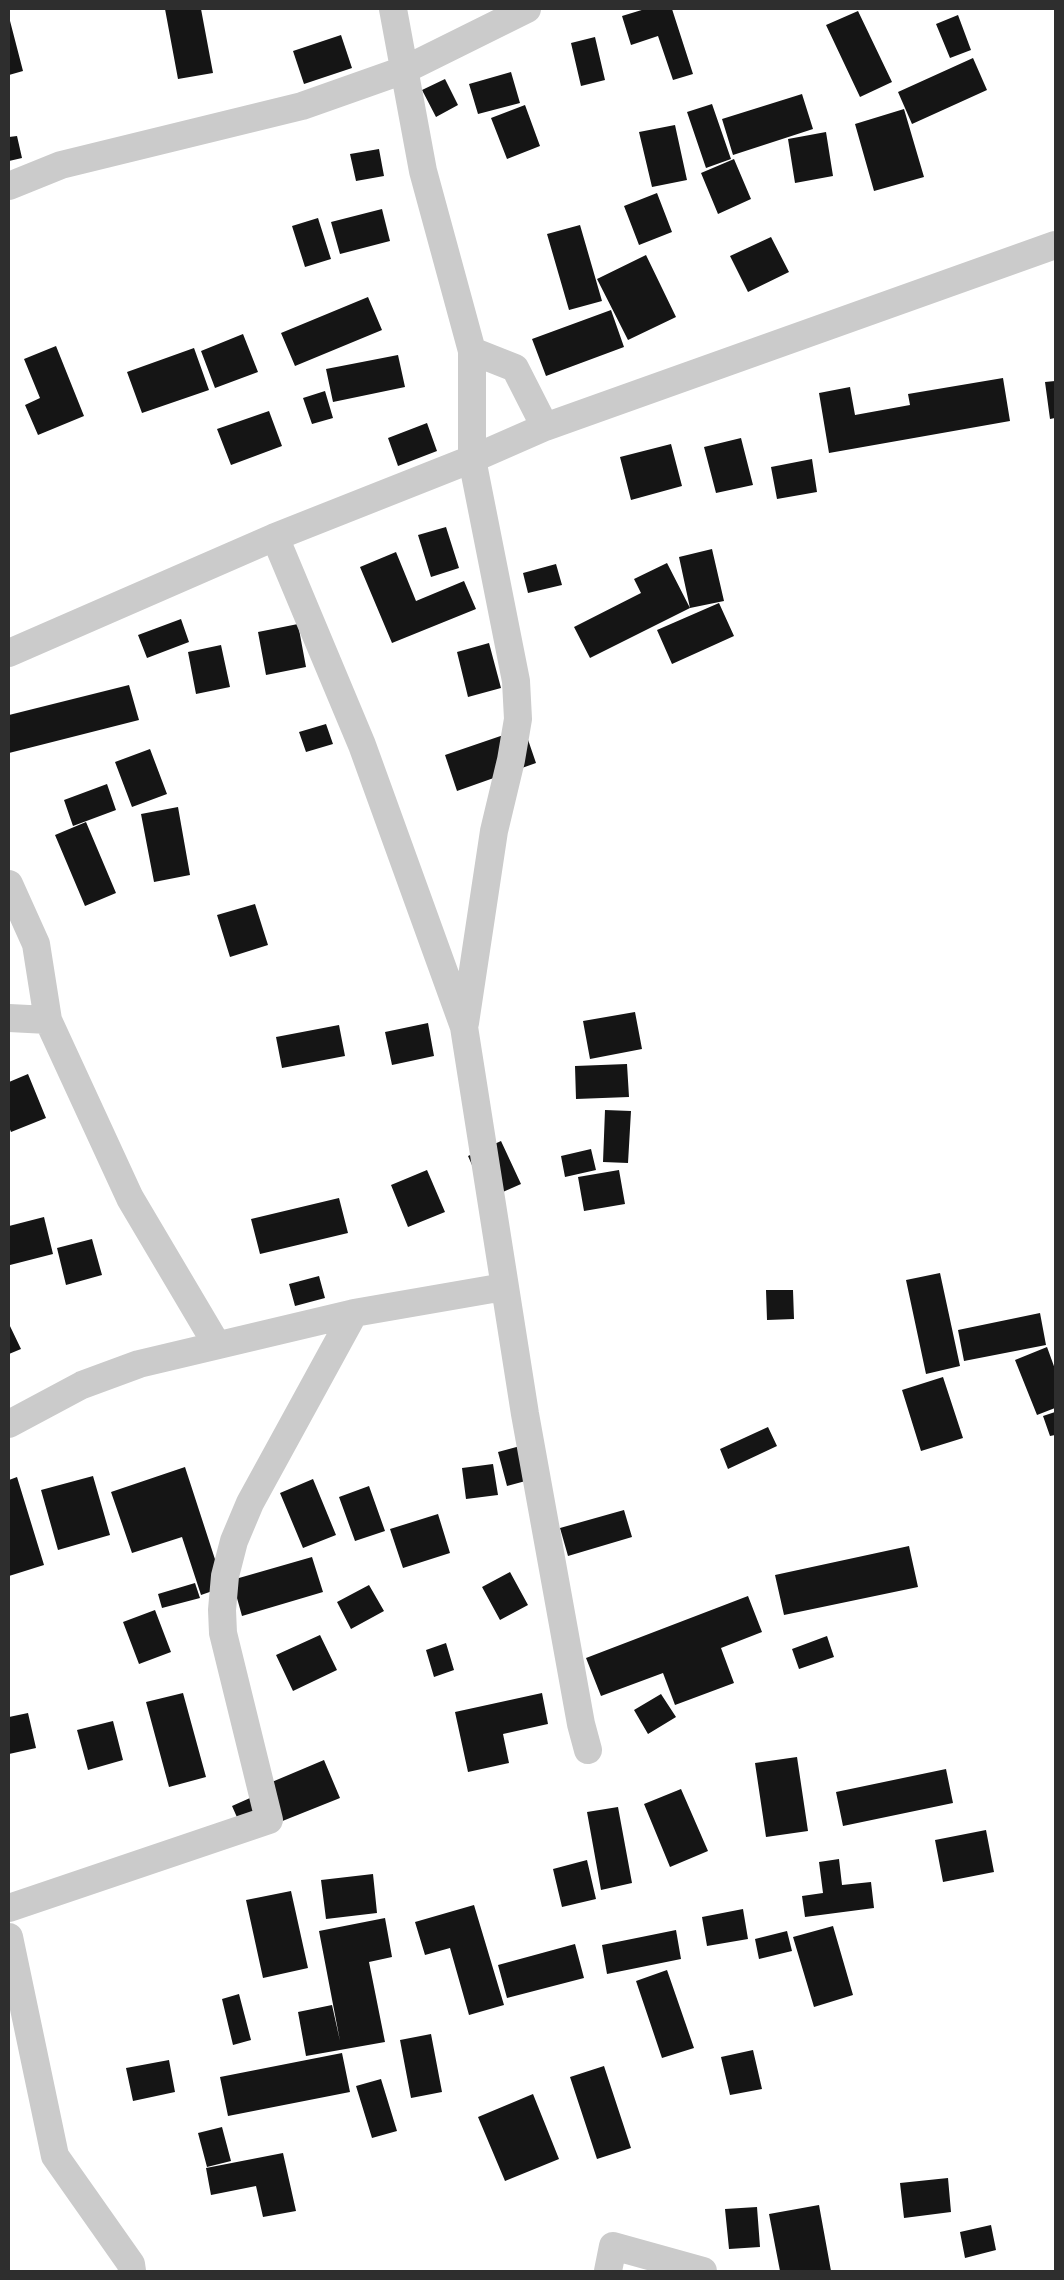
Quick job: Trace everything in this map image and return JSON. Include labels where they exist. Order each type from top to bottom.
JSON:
[{"type":"street","points":[[393,9],[423,171],[472,351],[472,459],[516,681],[518,720],[511,760],[494,831],[464,1027]]},
{"type":"street","points":[[9,186],[61,165],[302,106],[404,70],[527,9]]},
{"type":"street","points":[[9,653],[275,537],[472,459],[545,427],[1055,246]]},
{"type":"street","points":[[472,351],[515,368],[545,427]]},
{"type":"street","points":[[275,537],[362,745],[464,1027],[524,1414],[581,1724],[588,1750]]},
{"type":"street","points":[[9,884],[36,944],[48,1020],[130,1198],[217,1345]]},
{"type":"street","points":[[9,1018],[48,1020]]},
{"type":"street","points":[[9,1424],[82,1385],[139,1364],[354,1314],[504,1287]]},
{"type":"street","points":[[9,1908],[269,1820],[224,1633],[222,1610],[225,1576],[234,1541],[250,1503],[354,1314]]},
{"type":"street","points":[[9,1937],[55,2156],[134,2269]]},
{"type":"street","points":[[608,2271],[613,2246],[703,2271]]},
{"type":"building","points":[[165,9],[201,9],[213,73],[178,79]]},
{"type":"building","points":[[645,9],[672,9],[693,74],[673,80],[658,36],[631,45],[622,16]]},
{"type":"building","points":[[858,11],[892,82],[860,97],[826,25]]},
{"type":"building","points":[[958,15],[971,50],[950,58],[936,24]]},
{"type":"building","points":[[9,17],[23,71],[9,75]]},
{"type":"building","points":[[341,35],[352,68],[304,84],[293,51]]},
{"type":"building","points":[[595,37],[605,80],[581,86],[571,43]]},
{"type":"building","points":[[973,58],[987,90],[912,124],[898,92]]},
{"type":"building","points":[[511,72],[520,103],[478,114],[469,84]]},
{"type":"building","points":[[445,79],[458,105],[436,117],[422,90]]},
{"type":"building","points":[[802,94],[813,129],[733,155],[722,119]]},
{"type":"building","points":[[712,104],[731,159],[706,168],[687,112]]},
{"type":"building","points":[[525,105],[540,146],[507,159],[491,118]]},
{"type":"building","points":[[904,109],[924,177],[874,191],[855,124]]},
{"type":"building","points":[[675,125],[687,180],[652,187],[639,132]]},
{"type":"building","points":[[826,132],[833,176],[795,183],[788,139]]},
{"type":"building","points":[[17,136],[22,158],[9,161],[9,137]]},
{"type":"building","points":[[379,149],[384,176],[356,181],[350,154]]},
{"type":"building","points":[[734,159],[751,199],[718,214],[701,173]]},
{"type":"building","points":[[657,193],[672,232],[639,245],[624,206]]},
{"type":"building","points":[[382,209],[390,241],[340,254],[331,222]]},
{"type":"building","points":[[318,218],[331,259],[305,267],[292,226]]},
{"type":"building","points":[[580,225],[602,301],[569,310],[547,234]]},
{"type":"building","points":[[771,237],[789,272],[748,292],[730,256]]},
{"type":"building","points":[[646,255],[676,317],[628,340],[597,279]]},
{"type":"building","points":[[368,297],[382,330],[295,366],[281,333]]},
{"type":"building","points":[[611,310],[624,347],[546,376],[532,339]]},
{"type":"building","points":[[243,334],[258,372],[215,388],[201,351]]},
{"type":"building","points":[[56,346],[84,416],[38,435],[25,405],[40,398],[24,359]]},
{"type":"building","points":[[194,348],[209,390],[142,413],[127,372]]},
{"type":"building","points":[[398,355],[405,387],[333,402],[326,369]]},
{"type":"building","points":[[1003,378],[1010,421],[829,453],[819,393],[850,387],[855,415],[910,405],[908,394]]},
{"type":"building","points":[[1055,381],[1055,418],[1050,419],[1045,382]]},
{"type":"building","points":[[325,391],[333,418],[312,424],[303,398]]},
{"type":"building","points":[[269,411],[282,446],[231,465],[217,429]]},
{"type":"building","points":[[427,423],[437,451],[398,466],[388,438]]},
{"type":"building","points":[[741,438],[753,485],[716,493],[704,447]]},
{"type":"building","points":[[671,444],[682,486],[631,500],[620,457]]},
{"type":"building","points":[[812,459],[817,492],[777,499],[771,467]]},
{"type":"building","points":[[446,527],[459,568],[431,577],[418,535]]},
{"type":"building","points":[[712,549],[724,601],[690,608],[679,557]]},
{"type":"building","points":[[396,552],[416,601],[464,581],[476,609],[392,643],[360,567]]},
{"type":"building","points":[[667,563],[690,608],[590,658],[574,627],[641,593],[634,579]]},
{"type":"building","points":[[556,564],[562,585],[528,593],[523,573]]},
{"type":"building","points":[[719,603],[734,636],[672,664],[657,630]]},
{"type":"building","points":[[181,619],[189,642],[147,658],[138,635]]},
{"type":"building","points":[[298,624],[306,667],[266,675],[258,632]]},
{"type":"building","points":[[489,643],[501,688],[468,697],[457,652]]},
{"type":"building","points":[[221,645],[230,687],[196,694],[188,652]]},
{"type":"building","points":[[129,685],[139,720],[9,753],[9,715]]},
{"type":"building","points":[[326,724],[333,744],[306,752],[299,732]]},
{"type":"building","points":[[524,728],[536,763],[457,791],[445,755]]},
{"type":"building","points":[[150,749],[167,794],[132,807],[115,762]]},
{"type":"building","points":[[107,784],[116,810],[73,826],[64,800]]},
{"type":"building","points":[[178,807],[190,875],[154,882],[141,814]]},
{"type":"building","points":[[86,822],[116,893],[85,906],[55,835]]},
{"type":"building","points":[[255,904],[268,945],[230,957],[217,915]]},
{"type":"building","points":[[635,1012],[642,1049],[590,1059],[583,1021]]},
{"type":"building","points":[[428,1023],[434,1056],[392,1065],[385,1032]]},
{"type":"building","points":[[339,1025],[345,1056],[282,1068],[276,1037]]},
{"type":"building","points":[[627,1064],[629,1097],[576,1099],[575,1066]]},
{"type":"building","points":[[28,1074],[46,1118],[11,1132],[9,1127],[9,1082]]},
{"type":"building","points":[[605,1110],[631,1111],[628,1163],[603,1162]]},
{"type":"building","points":[[501,1141],[521,1184],[487,1199],[468,1156]]},
{"type":"building","points":[[591,1149],[596,1170],[565,1177],[561,1156]]},
{"type":"building","points":[[427,1170],[445,1212],[408,1227],[391,1185]]},
{"type":"building","points":[[619,1170],[625,1204],[584,1211],[578,1177]]},
{"type":"building","points":[[339,1198],[348,1233],[260,1254],[251,1219]]},
{"type":"building","points":[[44,1217],[53,1254],[10,1265],[9,1226]]},
{"type":"building","points":[[92,1239],[102,1275],[66,1285],[57,1248]]},
{"type":"building","points":[[940,1273],[960,1366],[926,1374],[906,1280]]},
{"type":"building","points":[[319,1276],[325,1298],[295,1306],[289,1284]]},
{"type":"building","points":[[766,1290],[793,1290],[794,1319],[767,1320]]},
{"type":"building","points":[[1040,1313],[1046,1345],[964,1361],[958,1330]]},
{"type":"building","points":[[9,1324],[21,1349],[9,1354]]},
{"type":"building","points":[[1047,1347],[1055,1369],[1055,1408],[1037,1415],[1015,1360]]},
{"type":"building","points":[[943,1377],[963,1438],[921,1451],[902,1390]]},
{"type":"building","points":[[1055,1412],[1055,1435],[1050,1436],[1043,1416]]},
{"type":"building","points":[[768,1427],[777,1446],[728,1469],[720,1449]]},
{"type":"building","points":[[535,1442],[544,1476],[507,1486],[498,1452]]},
{"type":"building","points":[[493,1464],[498,1495],[466,1499],[462,1468]]},
{"type":"building","points":[[185,1467],[224,1587],[201,1595],[182,1537],[132,1553],[111,1492]]},
{"type":"building","points":[[93,1476],[110,1535],[58,1550],[41,1490]]},
{"type":"building","points":[[17,1477],[44,1565],[9,1576],[9,1480]]},
{"type":"building","points":[[313,1479],[336,1535],[303,1548],[280,1493]]},
{"type":"building","points":[[369,1486],[385,1531],[355,1541],[339,1497]]},
{"type":"building","points":[[624,1510],[632,1537],[568,1556],[560,1528]]},
{"type":"building","points":[[438,1514],[450,1553],[403,1568],[390,1529]]},
{"type":"building","points":[[909,1546],[918,1587],[784,1615],[775,1575]]},
{"type":"building","points":[[312,1557],[323,1592],[242,1616],[232,1580]]},
{"type":"building","points":[[510,1572],[528,1605],[500,1620],[482,1587]]},
{"type":"building","points":[[195,1583],[200,1598],[162,1608],[158,1594]]},
{"type":"building","points":[[369,1585],[384,1611],[351,1629],[337,1602]]},
{"type":"building","points":[[748,1596],[762,1632],[721,1648],[734,1683],[675,1705],[663,1673],[601,1696],[586,1658]]},
{"type":"building","points":[[155,1610],[171,1652],[139,1664],[123,1622]]},
{"type":"building","points":[[320,1635],[337,1670],[293,1691],[276,1655]]},
{"type":"building","points":[[827,1636],[834,1657],[799,1669],[792,1649]]},
{"type":"building","points":[[446,1643],[454,1670],[434,1677],[426,1650]]},
{"type":"building","points":[[183,1693],[206,1777],[169,1787],[146,1702]]},
{"type":"building","points":[[542,1693],[548,1724],[503,1734],[509,1763],[468,1772],[455,1712]]},
{"type":"building","points":[[661,1694],[676,1717],[648,1734],[634,1710]]},
{"type":"building","points":[[28,1713],[36,1748],[9,1754],[9,1717]]},
{"type":"building","points":[[113,1721],[123,1760],[88,1770],[77,1730]]},
{"type":"building","points":[[797,1757],[808,1831],[766,1837],[755,1763]]},
{"type":"building","points":[[324,1760],[340,1798],[275,1824],[260,1787]]},
{"type":"building","points":[[946,1769],[953,1803],[843,1826],[836,1792]]},
{"type":"building","points":[[681,1789],[708,1851],[670,1867],[644,1804]]},
{"type":"building","points":[[259,1794],[266,1812],[240,1824],[232,1806]]},
{"type":"building","points":[[618,1807],[632,1883],[601,1890],[587,1812]]},
{"type":"building","points":[[986,1830],[994,1872],[943,1882],[935,1840]]},
{"type":"building","points":[[839,1859],[842,1885],[871,1882],[874,1908],[805,1917],[802,1896],[823,1893],[819,1862]]},
{"type":"building","points":[[587,1860],[596,1899],[562,1907],[553,1869]]},
{"type":"building","points":[[373,1874],[377,1913],[326,1919],[321,1880]]},
{"type":"building","points":[[291,1891],[308,1968],[263,1978],[246,1900]]},
{"type":"building","points":[[474,1905],[504,2005],[469,2015],[450,1948],[425,1955],[415,1922]]},
{"type":"building","points":[[743,1909],[748,1939],[707,1946],[702,1917]]},
{"type":"building","points":[[385,1918],[392,1957],[369,1962],[385,2042],[306,2056],[298,2012],[332,2005],[340,2041],[319,1931]]},
{"type":"building","points":[[833,1926],[853,1995],[814,2007],[793,1937]]},
{"type":"building","points":[[676,1930],[681,1959],[607,1974],[602,1945]]},
{"type":"building","points":[[787,1931],[792,1951],[759,1959],[755,1939]]},
{"type":"building","points":[[575,1944],[584,1978],[507,1998],[498,1965]]},
{"type":"building","points":[[667,1970],[694,2048],[662,2058],[636,1981]]},
{"type":"building","points":[[239,1994],[251,2040],[233,2045],[222,1999]]},
{"type":"building","points":[[431,2034],[442,2092],[411,2098],[400,2040]]},
{"type":"building","points":[[753,2050],[762,2089],[730,2095],[721,2057]]},
{"type":"building","points":[[342,2053],[350,2092],[228,2116],[220,2077]]},
{"type":"building","points":[[169,2060],[175,2092],[133,2101],[126,2068]]},
{"type":"building","points":[[604,2066],[631,2148],[597,2159],[570,2077]]},
{"type":"building","points":[[381,2079],[397,2131],[372,2138],[356,2086]]},
{"type":"building","points":[[533,2094],[559,2159],[505,2181],[478,2117]]},
{"type":"building","points":[[222,2127],[231,2161],[207,2167],[198,2133]]},
{"type":"building","points":[[283,2153],[296,2211],[263,2217],[256,2186],[211,2195],[206,2168]]},
{"type":"building","points":[[948,2178],[951,2212],[904,2218],[900,2183]]},
{"type":"building","points":[[819,2205],[831,2271],[780,2271],[769,2214]]},
{"type":"building","points":[[757,2207],[760,2247],[729,2249],[725,2209]]},
{"type":"building","points":[[991,2225],[996,2250],[965,2258],[960,2232]]}]
